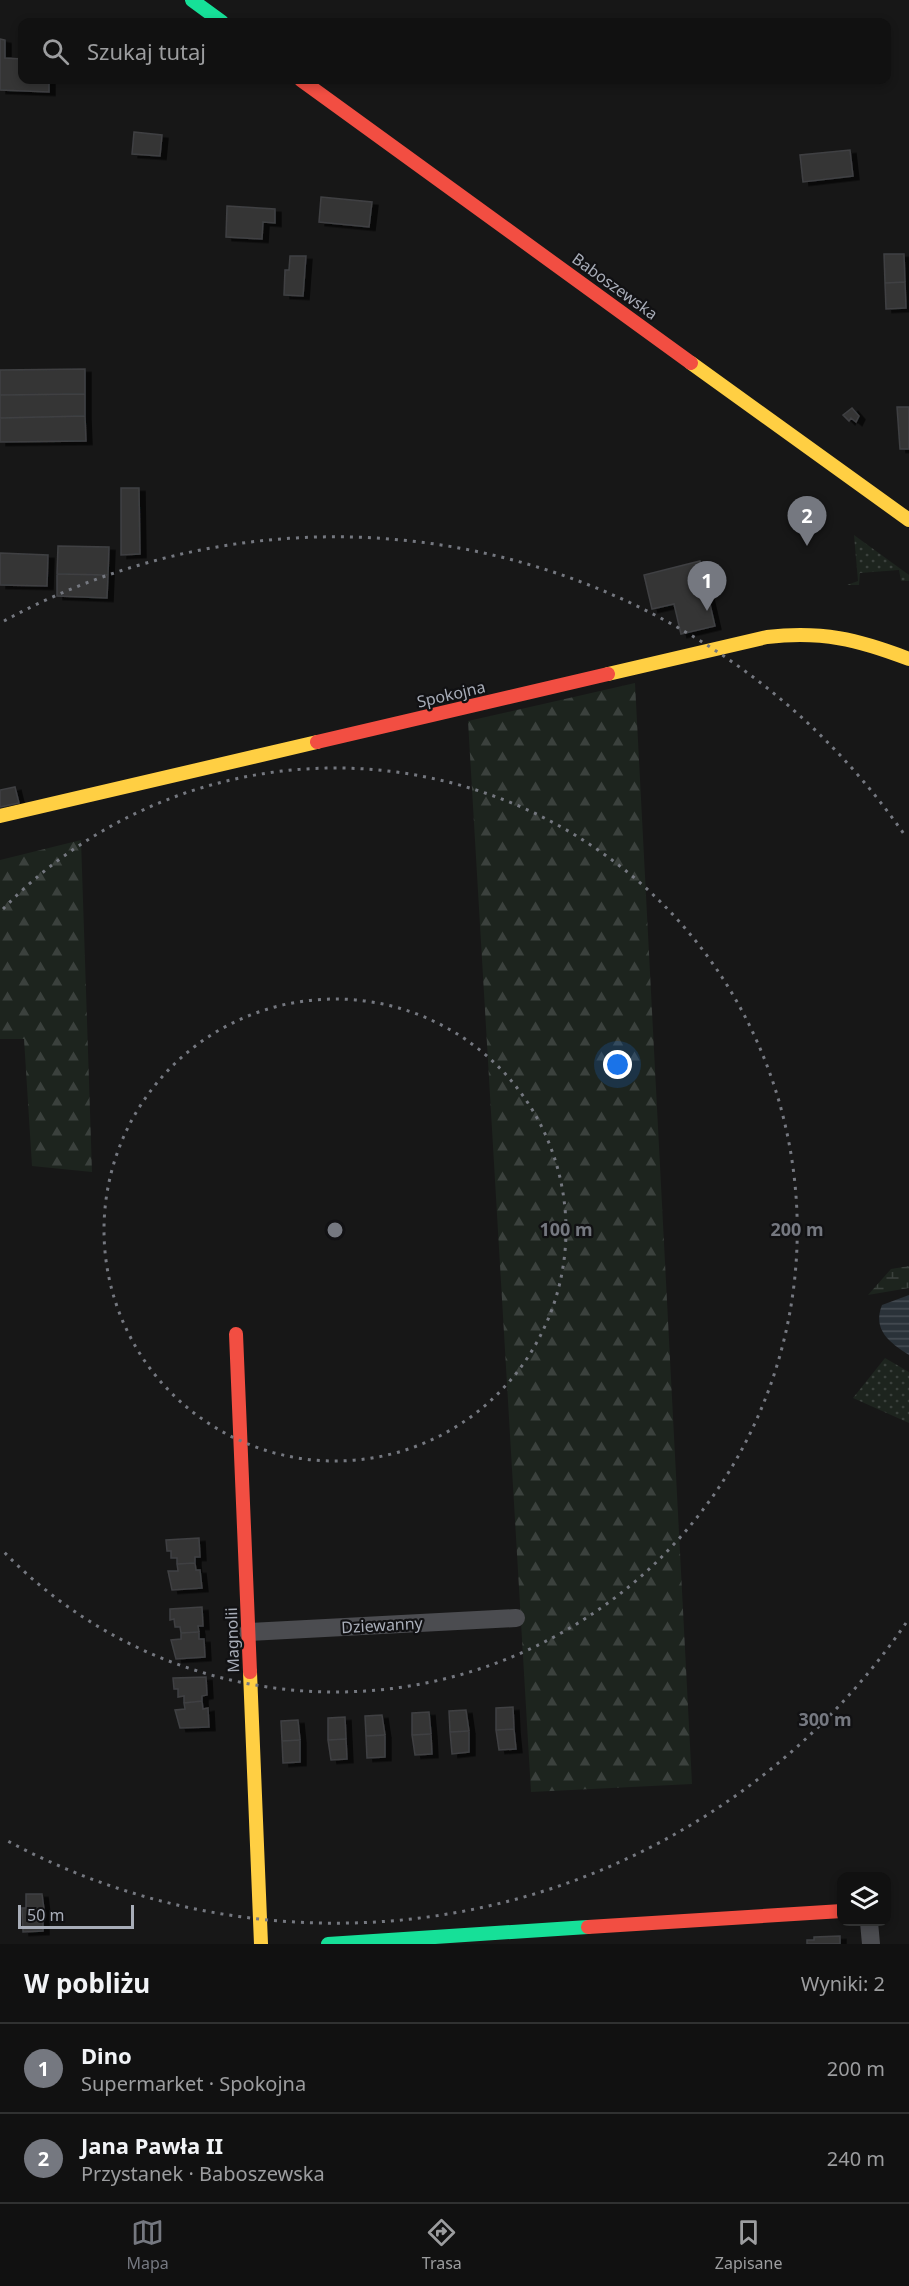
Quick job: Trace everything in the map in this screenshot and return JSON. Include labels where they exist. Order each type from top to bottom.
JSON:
[{"type":"street","points":[[192,0],[217,18]]},
{"type":"street","name":"Baboszewska","points":[[307,84],[909,520]]},
{"type":"street","name":"Spokojna","points":[[0,816],[767,637],[815,632],[850,637],[909,659]]},
{"type":"street","name":"Magnolii","points":[[236,1334],[261,1944]]},
{"type":"street","name":"Dziewanny","points":[[248,1632],[516,1618]]},
{"type":"street","points":[[328,1944],[837,1911]]},
{"type":"street","points":[[869,1926],[871,1944]]},
{"type":"green space","points":[[854,535],[909,575],[909,581],[901,581],[899,570],[860,573],[859,585],[847,585],[858,581]]},
{"type":"green space","points":[[635,683],[692,1784],[531,1792],[468,721]]},
{"type":"green space","points":[[81,840],[92,1172],[32,1166],[24,1039],[0,1039],[0,860]]},
{"type":"green space","points":[[909,1266],[909,1288],[868,1295],[891,1269]]},
{"type":"green space","points":[[885,1358],[909,1372],[909,1423],[853,1398]]},
{"type":"shaded area","points":[[909,1295],[909,1355],[889,1340],[879,1322],[882,1305]]},
{"type":"building","points":[[0,39],[5,40],[5,58],[18,59],[18,84],[49,84],[49,92],[0,90]]},
{"type":"building","points":[[134,132],[162,135],[160,156],[132,154]]},
{"type":"building","points":[[850,150],[853,176],[803,182],[800,155]]},
{"type":"building","points":[[321,197],[372,202],[369,227],[319,222]]},
{"type":"building","points":[[227,206],[275,209],[275,223],[263,222],[262,239],[226,237]]},
{"type":"building","points":[[884,254],[904,254],[905,282],[885,283]]},
{"type":"building","points":[[290,256],[306,256],[303,296],[284,295],[285,270],[289,270]]},
{"type":"building","points":[[905,282],[906,308],[886,309],[885,283]]},
{"type":"building","points":[[85,369],[85,394],[0,395],[0,370]]},
{"type":"building","points":[[85,394],[85,416],[0,418],[0,395]]},
{"type":"building","points":[[897,407],[909,407],[909,449],[900,449]]},
{"type":"building","points":[[852,408],[859,416],[856,422],[851,418],[849,421],[843,415]]},
{"type":"building","points":[[85,416],[86,441],[0,442],[0,418]]},
{"type":"building","points":[[121,488],[139,488],[140,554],[121,555]]},
{"type":"building","points":[[58,546],[109,547],[108,575],[57,574]]},
{"type":"building","points":[[0,553],[48,555],[47,586],[0,585]]},
{"type":"building","points":[[700,561],[715,626],[681,634],[674,604],[652,609],[644,575]]},
{"type":"building","points":[[57,574],[108,575],[107,598],[57,596]]},
{"type":"building","points":[[15,787],[19,803],[0,807],[0,790]]},
{"type":"building","points":[[199,1538],[200,1557],[195,1557],[195,1563],[177,1564],[177,1558],[171,1558],[171,1551],[167,1551],[166,1540]]},
{"type":"building","points":[[195,1563],[196,1570],[200,1570],[202,1588],[172,1590],[168,1571],[178,1571],[177,1564]]},
{"type":"building","points":[[202,1607],[203,1626],[198,1626],[199,1632],[181,1633],[180,1627],[175,1627],[174,1619],[170,1620],[170,1609]]},
{"type":"building","points":[[199,1632],[199,1639],[204,1639],[205,1657],[176,1659],[171,1640],[181,1639],[181,1633]]},
{"type":"building","points":[[206,1677],[207,1695],[202,1696],[202,1701],[184,1703],[184,1696],[178,1697],[178,1689],[174,1689],[173,1678]]},
{"type":"building","points":[[202,1701],[203,1709],[208,1708],[209,1727],[180,1728],[175,1710],[185,1709],[184,1703]]},
{"type":"building","points":[[513,1707],[514,1729],[496,1730],[496,1708]]},
{"type":"building","points":[[466,1710],[469,1731],[450,1732],[449,1711]]},
{"type":"building","points":[[429,1712],[431,1734],[412,1735],[412,1713]]},
{"type":"building","points":[[382,1715],[385,1735],[366,1736],[365,1716]]},
{"type":"building","points":[[345,1717],[346,1739],[328,1740],[328,1718]]},
{"type":"building","points":[[298,1720],[300,1740],[282,1741],[281,1721]]},
{"type":"building","points":[[514,1729],[516,1749],[499,1750],[496,1730]]},
{"type":"building","points":[[469,1731],[469,1752],[452,1754],[450,1732]]},
{"type":"building","points":[[431,1734],[432,1754],[415,1755],[412,1735]]},
{"type":"building","points":[[385,1735],[385,1757],[367,1758],[366,1736]]},
{"type":"building","points":[[346,1739],[347,1759],[331,1760],[328,1740]]},
{"type":"building","points":[[300,1740],[300,1762],[283,1763],[282,1741]]},
{"type":"building","points":[[26,1894],[42,1894],[45,1917],[43,1917],[43,1931],[23,1932],[22,1908],[26,1908]]},
{"type":"building","points":[[840,1936],[840,1944],[807,1944],[807,1940],[814,1940],[814,1937]]},
{"type":"traffic: fast","points":[[192,0],[217,18]]},
{"type":"traffic: fast","points":[[328,1944],[588,1927]]},
{"type":"traffic: slow","points":[[691,363],[909,520]]},
{"type":"traffic: slow","points":[[608,674],[767,637],[787,635],[839,638],[873,646],[909,659]]},
{"type":"traffic: slow","points":[[0,816],[317,742]]},
{"type":"traffic: slow","points":[[250,1672],[261,1944]]},
{"type":"traffic: jam","points":[[307,84],[691,363]]},
{"type":"traffic: jam","points":[[317,742],[608,674]]},
{"type":"traffic: jam","points":[[236,1334],[250,1672]]},
{"type":"traffic: jam","points":[[588,1927],[837,1911]]},
{"type":"place","name":"Jana Pawła II","points":[[807,546]]},
{"type":"place","name":"Dino","points":[[707,611]]}]
